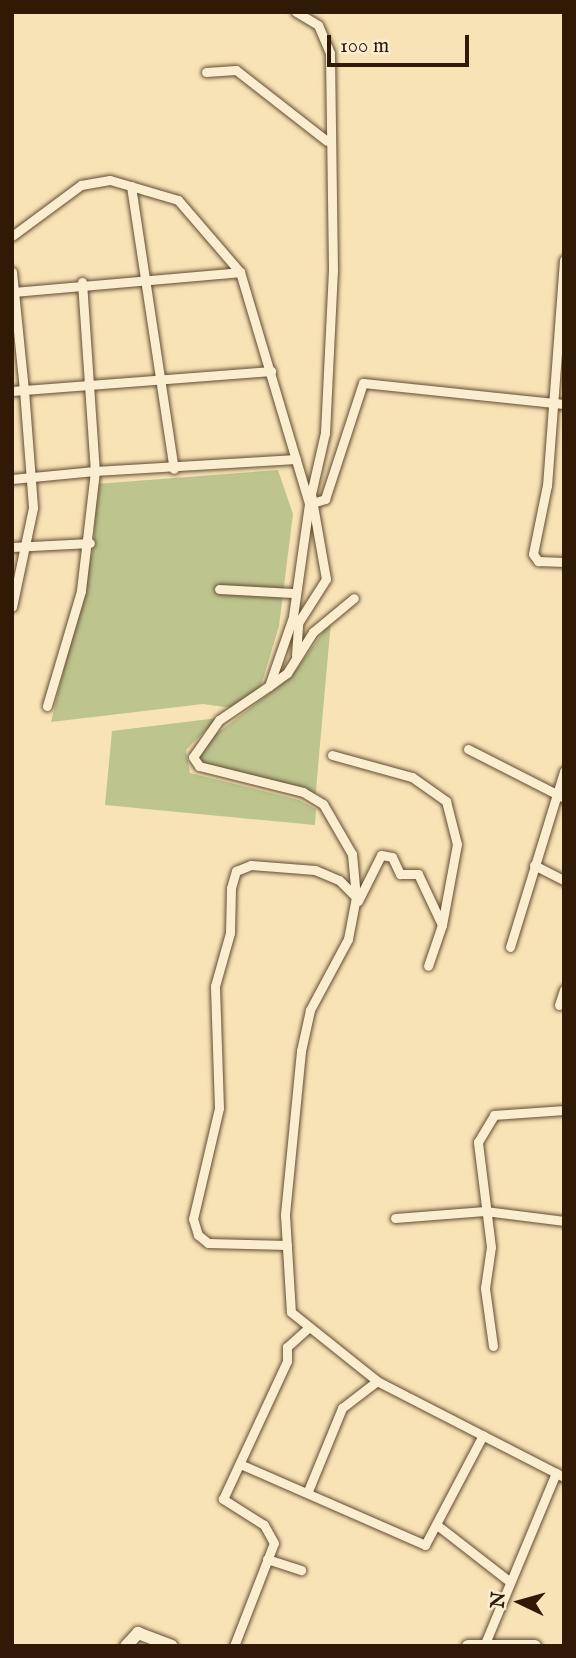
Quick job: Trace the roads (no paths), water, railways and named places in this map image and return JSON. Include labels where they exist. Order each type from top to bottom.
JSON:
[{"type":"street","points":[[269,686],[293,617],[293,593],[312,504],[331,367],[327,141],[330,53],[318,25],[296,12]]},
{"type":"street","points":[[206,72],[236,70],[327,141]]},
{"type":"street","points":[[12,236],[81,185],[110,180],[178,200],[240,272],[312,504],[326,579],[298,623],[296,655]]},
{"type":"street","points":[[131,186],[143,279],[164,381],[174,469]]},
{"type":"street","points":[[564,260],[553,403],[533,554],[538,561],[564,562]]},
{"type":"street","points":[[12,272],[32,479],[27,545],[12,607]]},
{"type":"street","points":[[14,292],[82,282],[240,272]]},
{"type":"street","points":[[47,706],[90,543],[95,471],[82,282]]},
{"type":"street","points":[[12,391],[271,371]]},
{"type":"street","points":[[312,504],[325,499],[342,460],[363,383],[564,404]]},
{"type":"street","points":[[12,479],[95,471],[174,469],[296,459]]},
{"type":"street","points":[[12,547],[90,543]]},
{"type":"street","points":[[219,589],[293,593]]},
{"type":"street","points":[[354,598],[296,655],[287,673],[204,736],[194,749],[195,762],[303,792],[323,804],[352,854],[355,901],[348,939],[310,1010],[301,1051],[287,1245],[291,1312],[307,1328],[377,1381],[560,1475],[509,1581],[486,1641]]},
{"type":"street","points":[[467,749],[559,796]]},
{"type":"street","points":[[332,755],[412,776],[446,801],[457,844],[442,925],[428,966]]},
{"type":"street","points":[[510,947],[534,865],[559,796],[564,771]]},
{"type":"street","points":[[355,901],[375,862],[381,855],[392,857],[400,874],[418,874],[427,884],[442,925]]},
{"type":"street","points":[[287,1245],[208,1243],[193,1219],[219,1108],[215,986],[230,933],[231,888],[236,871],[251,865],[315,870],[339,880],[355,901]]},
{"type":"street","points":[[534,865],[564,880]]},
{"type":"street","points":[[559,1005],[564,990]]},
{"type":"street","points":[[493,1346],[478,1142],[485,1125],[505,1112],[564,1110]]},
{"type":"street","points":[[395,1218],[485,1211],[564,1221]]},
{"type":"street","points":[[234,1646],[267,1559],[271,1532],[223,1504],[287,1361],[286,1347],[307,1328]]},
{"type":"street","points":[[308,1491],[342,1408],[377,1381]]},
{"type":"street","points":[[240,1464],[308,1491],[425,1545],[483,1435]]},
{"type":"street","points":[[437,1525],[509,1581]]},
{"type":"street","points":[[267,1559],[301,1570]]},
{"type":"street","points":[[126,1646],[138,1633],[149,1633],[172,1646]]},
{"type":"street","points":[[468,1646],[486,1641],[535,1646]]}]
